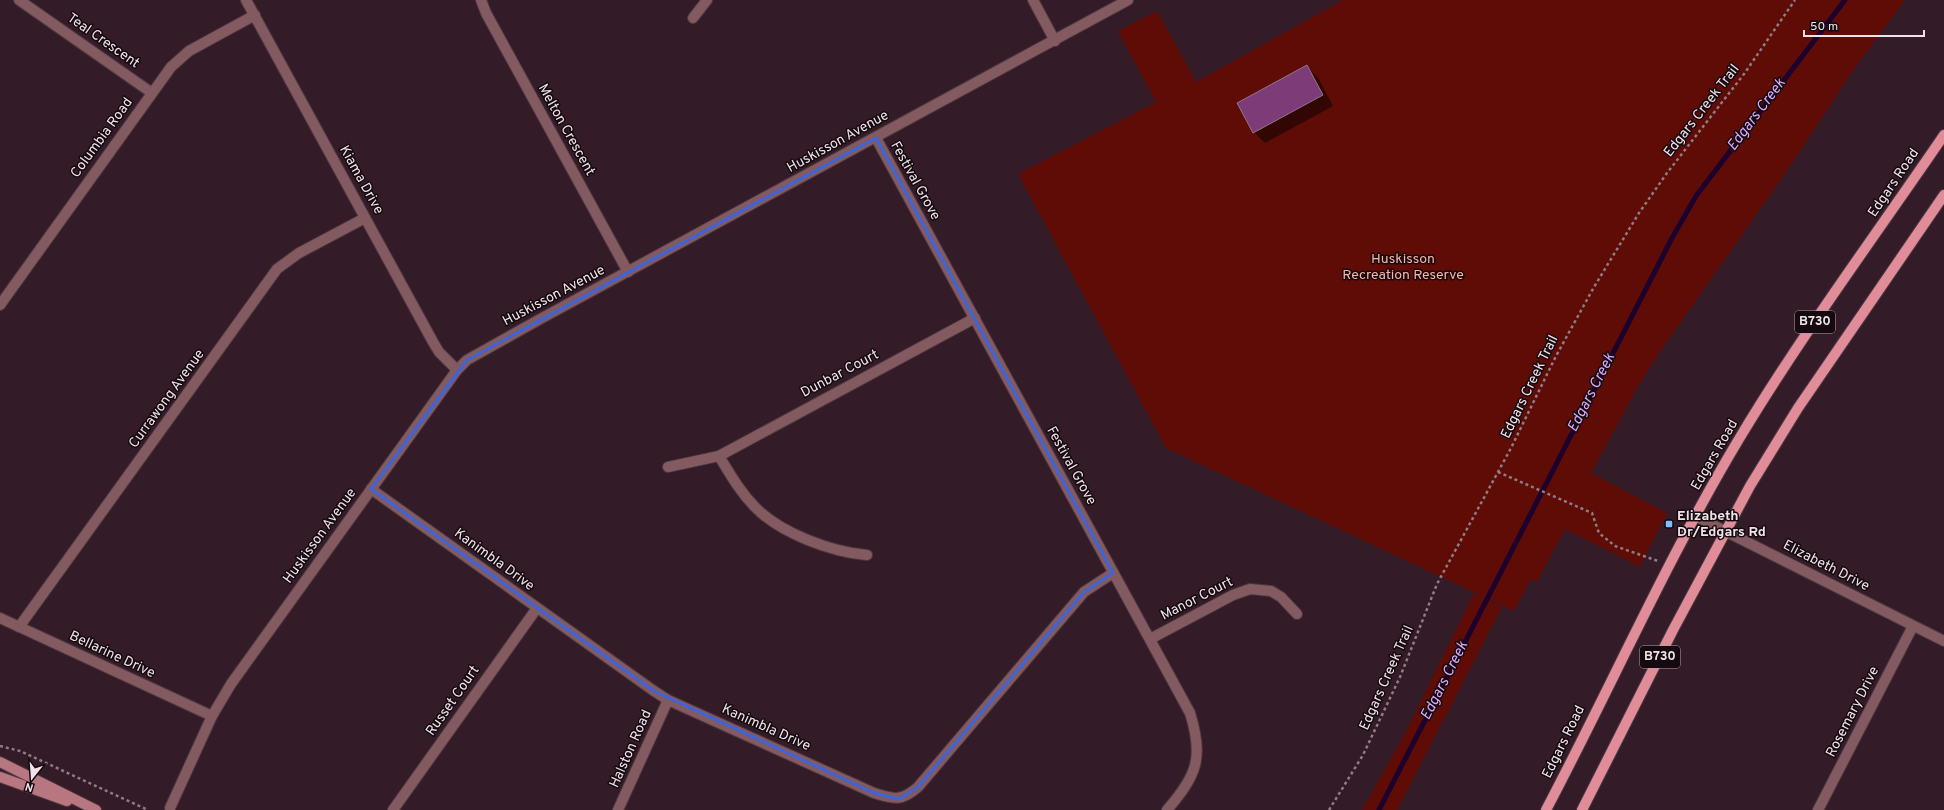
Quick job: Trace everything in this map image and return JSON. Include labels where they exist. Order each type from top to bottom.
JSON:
[{"type":"main road","name":"Edgars Road","points":[[1546,810],[1612,675],[1695,516],[1740,439],[1786,366],[1944,135]]},
{"type":"main road","name":"B730","points":[[1582,810],[1725,531],[1750,486],[1798,408],[1944,195]]},
{"type":"street","name":"Teal Crescent","points":[[18,0],[152,92]]},
{"type":"street","name":"Kiama Drive","points":[[246,0],[433,342],[439,352],[457,370]]},
{"type":"street","name":"Melton Crescent","points":[[481,0],[486,13],[628,272]]},
{"type":"street","points":[[693,18],[707,0]]},
{"type":"street","points":[[1033,0],[1055,41]]},
{"type":"street","name":"Huskisson Avenue","points":[[170,808],[212,716],[231,684],[457,370],[467,360],[1128,0]]},
{"type":"street","name":"Columbia Road","points":[[0,305],[152,92],[171,68],[189,51],[255,15]]},
{"type":"street","name":"Festival Grove","points":[[876,138],[1190,713],[1197,736],[1197,754],[1193,772],[1188,784],[1167,810]]},
{"type":"street","name":"Currawong Avenue","points":[[19,627],[277,269],[284,262],[299,253],[365,218]]},
{"type":"street","name":"Dunbar Court","points":[[668,467],[719,456],[975,318]]},
{"type":"street","points":[[719,456],[743,493],[756,508],[767,517],[792,532],[827,547],[850,554],[867,555]]},
{"type":"street","name":"Kanimbla Drive","points":[[371,489],[668,700],[874,793],[899,799],[909,795],[918,787],[1084,592],[1113,573]]},
{"type":"street","name":"Elizabeth Drive","points":[[1695,516],[1944,641]]},
{"type":"street","name":"Manor Court","points":[[1150,639],[1233,594],[1250,589],[1271,591],[1281,597],[1297,614]]},
{"type":"street","name":"Russet Court","points":[[393,810],[537,608]]},
{"type":"street","name":"Bellarine Drive","points":[[0,618],[212,716]]},
{"type":"street","name":"Rosemary Drive","points":[[1818,810],[1914,626]]},
{"type":"street","name":"Halston Road","points":[[618,810],[668,700]]},
{"type":"street","points":[[0,762],[96,810]]},
{"type":"street","points":[[0,777],[91,810]]},
{"type":"path","name":"Edgars Creek Trail","points":[[1329,810],[1363,755],[1400,677],[1437,584],[1498,472],[1556,356],[1594,287],[1639,213],[1667,173],[1744,74],[1796,0]]},
{"type":"path","points":[[1498,472],[1592,513],[1599,532],[1615,546],[1648,556],[1669,567]]},
{"type":"path","points":[[0,746],[20,751],[148,810]]},
{"type":"highlighted area","points":[[876,138],[1113,573],[1084,592],[918,787],[899,799],[874,793],[654,691],[371,489],[467,360]]},
{"type":"green space","name":"Huskisson Recreation Reserve","points":[[1343,0],[1905,0],[1854,69],[1784,175],[1655,359],[1636,390],[1591,473],[1667,513],[1640,567],[1565,529],[1537,582],[1531,579],[1514,611],[1166,448],[1018,174],[1156,102],[1118,31],[1157,11],[1196,82]]},
{"type":"green space","points":[[1474,593],[1502,607],[1397,810],[1362,810],[1406,731]]},
{"type":"building","points":[[1307,65],[1323,95],[1253,133],[1237,103]]},
{"type":"waterway","name":"Edgars Creek","points":[[1379,810],[1672,238],[1696,196],[1845,0]]},
{"type":"place","name":"Elizabeth Dr/Edgars Rd","points":[[1669,524]]}]
